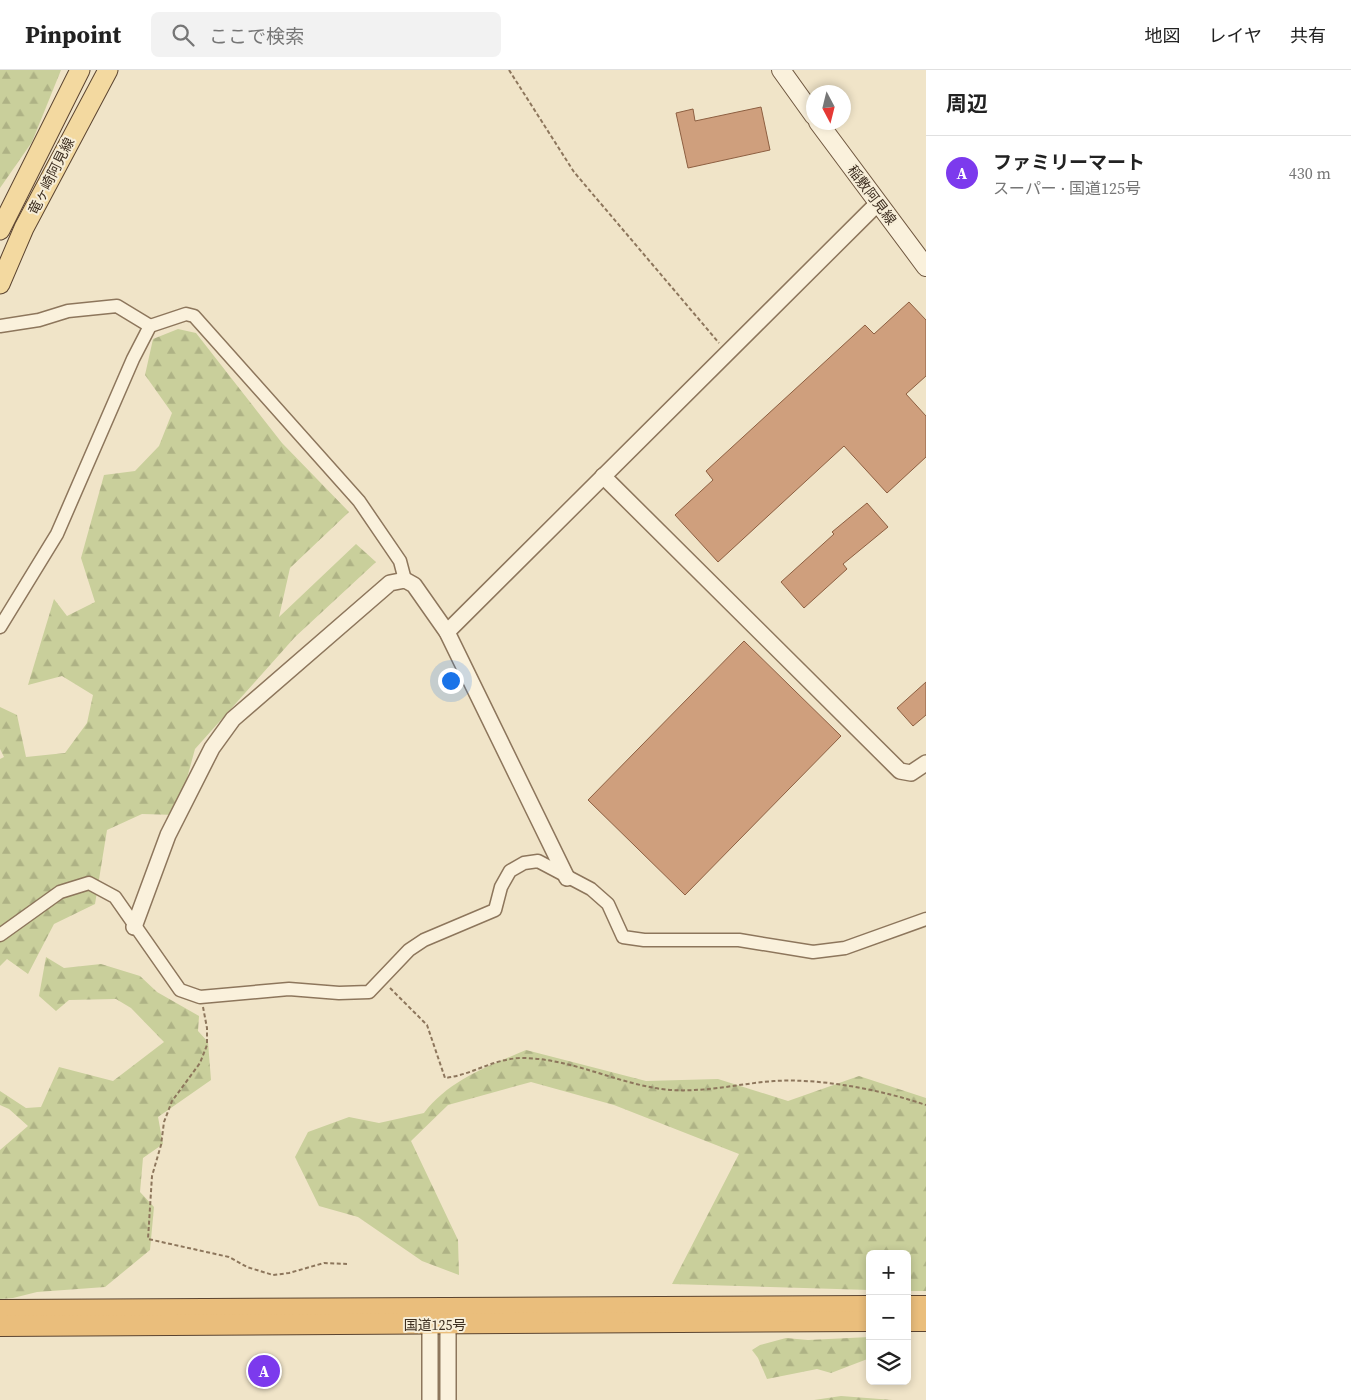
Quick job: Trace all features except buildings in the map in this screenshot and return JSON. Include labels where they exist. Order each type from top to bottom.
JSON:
[{"type":"highway","name":"国道125号","points":[[0,1326],[439,1319],[866,1306]]},
{"type":"highway","points":[[911,1306],[926,1306]]},
{"type":"highway","name":"国道125号","points":[[0,1310],[439,1319],[866,1321]]},
{"type":"highway","points":[[911,1321],[926,1321]]},
{"type":"main road","name":"竜ヶ崎阿見線","points":[[0,230],[80,70]]},
{"type":"main road","name":"竜ヶ崎阿見線","points":[[0,284],[29,219],[108,70]]},
{"type":"main road","points":[[781,70],[806,105]]},
{"type":"main road","name":"稲敷阿見線","points":[[824,130],[926,267]]},
{"type":"street","points":[[447,632],[878,203]]},
{"type":"street","points":[[0,326],[39,320],[68,311],[117,306],[150,326]]},
{"type":"street","points":[[0,627],[57,534],[133,359],[150,326],[186,314],[194,316],[359,501],[400,561],[405,580]]},
{"type":"street","points":[[603,476],[900,771],[911,773],[926,763]]},
{"type":"street","points":[[134,927],[168,835],[212,748],[233,719],[390,584],[405,580],[414,585],[447,632],[567,878]]},
{"type":"street","points":[[0,935],[60,892],[89,883],[115,898],[180,990],[202,997],[289,989],[339,993],[369,992],[380,978],[409,950],[424,940],[496,910],[500,887],[510,871],[524,863],[538,861],[591,889],[608,904],[623,937],[644,940],[739,940],[813,952],[845,948],[926,919]]},
{"type":"street","points":[[430,1400],[439,1319]]},
{"type":"street","points":[[439,1319],[448,1400]]},
{"type":"path","points":[[509,70],[574,172],[727,352]]},
{"type":"path","points":[[380,978],[427,1025],[445,1078],[460,1076],[486,1063],[519,1058],[535,1059],[592,1070],[625,1082],[662,1089],[702,1090],[775,1081],[828,1084],[893,1094],[926,1106]]},
{"type":"path","points":[[202,997],[207,1028],[207,1044],[200,1063],[172,1101],[164,1122],[161,1145],[152,1176],[148,1239],[229,1257],[272,1275],[289,1273],[324,1263],[347,1264]]},
{"type":"green space","points":[[0,70],[61,70],[32,142],[0,188]]},
{"type":"green space","points":[[178,329],[196,333],[282,443],[349,512],[290,568],[279,617],[356,544],[376,562],[295,637],[195,749],[177,815],[142,814],[107,830],[95,904],[54,924],[28,974],[7,959],[0,966],[0,759],[4,757],[0,749],[0,707],[17,715],[26,757],[65,753],[87,723],[93,695],[62,676],[28,685],[54,599],[67,616],[95,602],[81,558],[104,475],[135,471],[159,446],[172,413],[145,375],[153,339]]},
{"type":"green space","points":[[46,957],[64,968],[101,964],[140,976],[157,992],[199,1016],[198,1031],[208,1042],[211,1080],[158,1117],[163,1144],[143,1158],[140,1192],[154,1207],[150,1250],[105,1287],[37,1292],[0,1299],[0,1150],[28,1126],[9,1109],[0,1105],[0,1091],[26,1108],[41,1107],[59,1067],[113,1081],[164,1042],[131,1008],[116,999],[69,1000],[56,1011],[39,996]]},
{"type":"green space","points":[[526,1050],[646,1081],[718,1079],[788,1101],[859,1076],[926,1098],[926,1291],[911,1291],[911,1250],[866,1250],[866,1290],[672,1284],[739,1154],[614,1105],[531,1082],[448,1105],[411,1141],[458,1240],[459,1275],[422,1261],[358,1217],[319,1206],[295,1157],[308,1132],[349,1117],[379,1123],[424,1113],[445,1091],[484,1068]]},
{"type":"green space","points":[[866,1337],[866,1360],[831,1373],[817,1369],[767,1379],[758,1358],[752,1350],[760,1345],[786,1338],[808,1340]]},
{"type":"green space","points":[[841,1396],[893,1400],[814,1400]]},
{"type":"place","name":"ファミリーマート","points":[[264,1371]]}]
